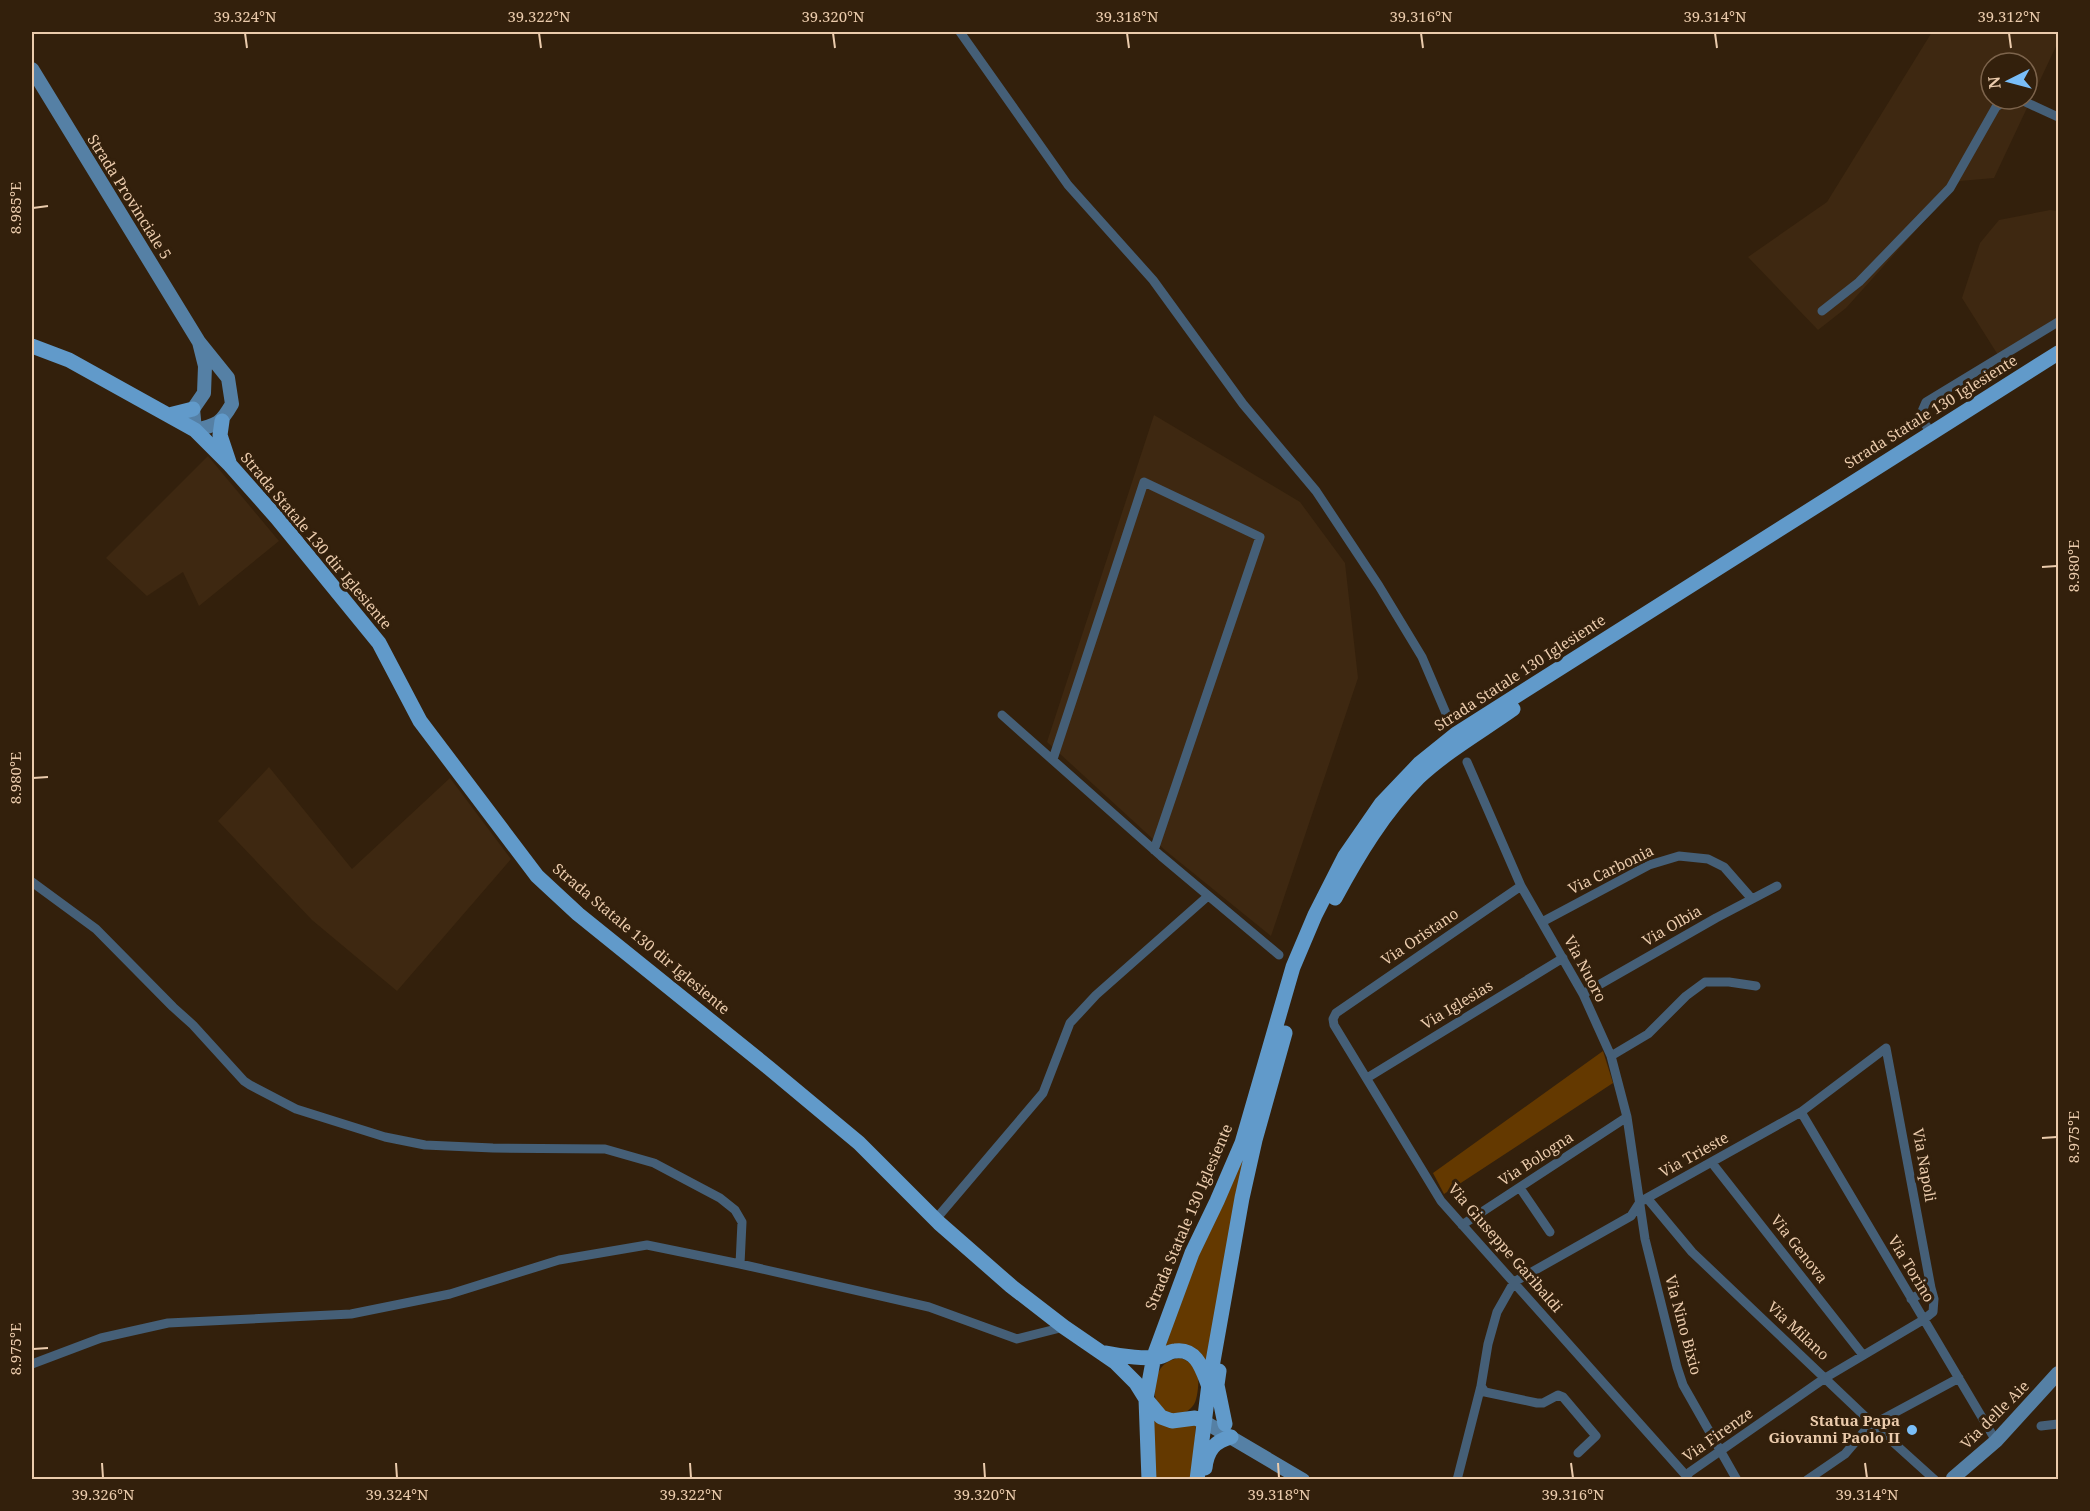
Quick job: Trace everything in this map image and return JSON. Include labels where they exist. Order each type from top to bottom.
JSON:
[{"type":"main road","name":"Strada Statale 130 dir Iglesiente","points":[[32,346],[69,360],[195,430],[277,518],[379,643],[420,721],[537,876],[578,914],[859,1143],[936,1220],[1011,1286],[1064,1327],[1115,1362],[1136,1383],[1146,1399]]},
{"type":"main road","name":"Strada Statale 130 Iglesiente","points":[[1149,1479],[1146,1399],[1154,1356],[1192,1253],[1242,1143],[1293,967],[1315,915],[1345,856],[1382,804],[1420,763],[1456,734],[2058,352]]},
{"type":"main road","name":"Strada Statale 130 Iglesiente","points":[[1197,1479],[1203,1421],[1242,1198],[1255,1140],[1301,971],[1326,916],[1374,831],[1420,777],[1460,746],[1565,674],[2058,364]]},
{"type":"main road","points":[[169,415],[194,409]]},
{"type":"main road","points":[[222,421],[220,435],[230,465]]},
{"type":"main road","points":[[1204,1479],[1206,1459],[1210,1449],[1231,1433],[1217,1385],[1224,1340],[1220,1319]]},
{"type":"main road","points":[[1154,1356],[1177,1350],[1192,1354],[1201,1365],[1209,1384]]},
{"type":"main road","name":"Strada Statale 130 dir Iglesiente","points":[[1100,1352],[1127,1358],[1154,1356]]},
{"type":"main road","points":[[1146,1399],[1166,1420],[1195,1418],[1203,1421]]},
{"type":"street","points":[[960,32],[1068,185],[1153,280],[1243,404],[1316,491],[1379,586],[1422,657],[1448,718]]},
{"type":"street","name":"Strada Provinciale 5","points":[[32,69],[199,342]]},
{"type":"street","points":[[2039,108],[2058,117]]},
{"type":"street","points":[[1822,311],[1859,282],[1950,188],[1994,111]]},
{"type":"street","points":[[1931,433],[1920,416],[1926,402],[2058,322]]},
{"type":"street","points":[[199,342],[228,378],[232,404],[222,421],[212,427],[195,430],[194,409],[204,393],[205,366],[199,342]]},
{"type":"street","points":[[1053,759],[1144,482],[1260,537],[1154,850]]},
{"type":"street","points":[[1002,715],[1154,850],[1279,955]]},
{"type":"street","name":"Via Nuoro","points":[[1467,762],[1521,886],[1583,994],[1611,1056],[1627,1117],[1644,1200]]},
{"type":"street","name":"Via Carbonia","points":[[1542,922],[1649,865],[1679,856],[1708,859],[1724,867],[1752,899]]},
{"type":"street","points":[[32,882],[96,929],[193,1025],[244,1081],[296,1109],[385,1137],[444,1146],[604,1149],[654,1163],[720,1198],[735,1210],[742,1222],[740,1264]]},
{"type":"street","name":"Via Oristano","points":[[1336,1013],[1521,886]]},
{"type":"street","name":"Via Olbia","points":[[1583,994],[1716,918],[1778,886]]},
{"type":"street","points":[[936,1220],[1043,1093],[1070,1023],[1096,995],[1208,896]]},
{"type":"street","name":"Via Iglesias","points":[[1366,1078],[1563,958]]},
{"type":"street","points":[[1611,1056],[1648,1034],[1686,996],[1705,982],[1729,982],[1756,986]]},
{"type":"street","name":"Via Giuseppe Garibaldi","points":[[1336,1013],[1333,1019],[1334,1025],[1441,1201],[1687,1478]]},
{"type":"street","name":"Via Trieste","points":[[1514,1282],[1631,1216],[1644,1200],[1801,1112],[1886,1048]]},
{"type":"street","name":"Via Napoli","points":[[1886,1048],[1934,1299],[1933,1312],[1923,1320]]},
{"type":"street","name":"Via Torino","points":[[1801,1112],[1996,1441]]},
{"type":"street","name":"Via Bologna","points":[[1462,1225],[1627,1117]]},
{"type":"street","name":"Via Genova","points":[[1712,1163],[1863,1355]]},
{"type":"street","points":[[1520,1188],[1550,1232]]},
{"type":"street","name":"Via Milano","points":[[1644,1200],[1692,1252],[1874,1425],[1935,1479]]},
{"type":"street","name":"Via Nino Bixio","points":[[1644,1200],[1645,1239],[1677,1367],[1683,1385],[1737,1479]]},
{"type":"street","points":[[32,1364],[101,1338],[168,1323],[351,1314],[450,1294],[559,1260],[647,1245],[929,1306],[1017,1339],[1064,1327]]},
{"type":"street","points":[[1457,1479],[1497,1312],[1514,1282]]},
{"type":"street","points":[[1911,1299],[1931,1288]]},
{"type":"street","name":"Via Firenze","points":[[1687,1478],[1720,1451],[1825,1378],[1923,1320]]},
{"type":"street","name":"Via delle Aie","points":[[1949,1479],[1996,1441],[2058,1373]]},
{"type":"street","points":[[1807,1479],[1845,1454],[1868,1427],[1959,1378]]},
{"type":"street","points":[[1209,1384],[1231,1433]]},
{"type":"street","points":[[1481,1386],[1485,1392],[1537,1403],[1543,1403],[1558,1395],[1563,1397],[1596,1436],[1578,1453]]},
{"type":"street","points":[[1203,1421],[1231,1433],[1304,1479]]},
{"type":"street","points":[[2041,1426],[2058,1424]]},
{"type":"shaded area","points":[[1932,32],[2058,32],[2058,42],[2039,82],[2039,51],[1979,51],[1979,111],[2026,111],[1994,178],[1960,181],[1846,308],[1818,330],[1748,257],[1827,202]]},
{"type":"shaded area","points":[[2050,210],[2058,211],[2058,321],[1998,355],[1962,298],[1980,243],[1999,220]]},
{"type":"shaded area","points":[[1154,415],[1300,502],[1345,563],[1358,678],[1271,936],[1166,851],[1047,742]]},
{"type":"shaded area","points":[[208,456],[279,541],[199,606],[183,572],[147,596],[106,558]]},
{"type":"shaded area","points":[[269,767],[352,869],[450,778],[511,859],[397,991],[312,920],[218,821]]},
{"type":"shaded area","points":[[1603,1051],[1613,1083],[1444,1194],[1433,1173]]},
{"type":"shaded area","points":[[1247,1149],[1207,1364],[1160,1348],[1174,1307]]},
{"type":"shaded area","points":[[1180,1358],[1195,1368],[1198,1389],[1196,1400],[1191,1408],[1181,1414],[1175,1414],[1160,1407],[1155,1396],[1155,1382],[1159,1371],[1167,1362]]},
{"type":"shaded area","points":[[1150,1414],[1196,1424],[1192,1479],[1154,1479]]},
{"type":"place","name":"Statua Papa Giovanni Paolo II","points":[[1912,1430]]}]
